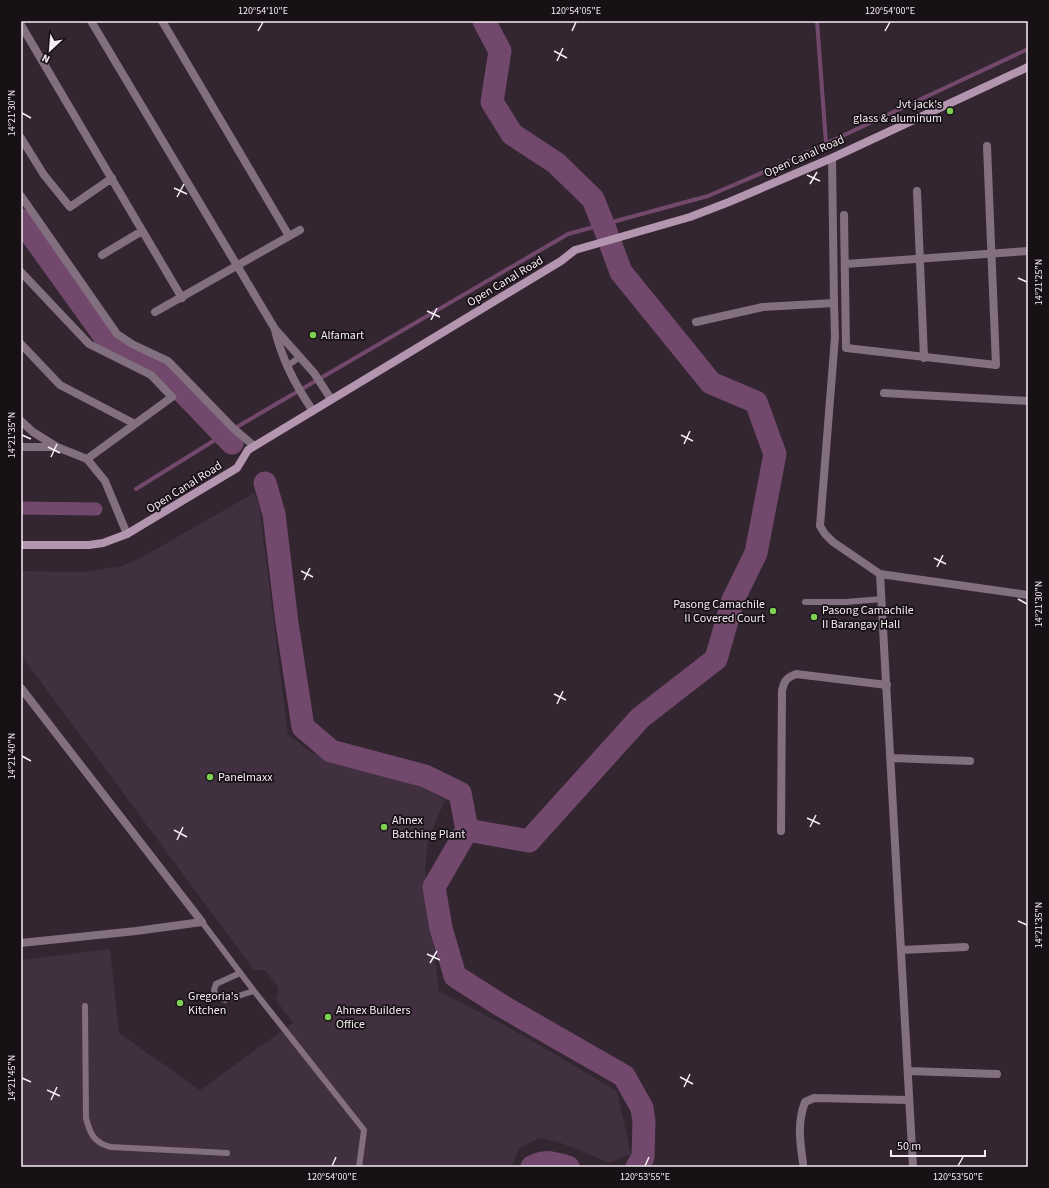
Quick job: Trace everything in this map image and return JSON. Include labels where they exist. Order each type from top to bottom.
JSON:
[{"type":"main road","name":"Open Canal Road","points":[[21,545],[88,545],[103,543],[127,534],[237,468],[248,450],[254,446],[561,262],[575,250],[711,209],[832,158],[1028,67]]},
{"type":"street","points":[[91,21],[239,266],[275,329],[314,373],[332,399]]},
{"type":"street","points":[[162,21],[289,236]]},
{"type":"street","points":[[21,25],[182,298]]},
{"type":"street","points":[[21,138],[44,175],[70,208],[112,178]]},
{"type":"street","points":[[844,215],[846,348],[996,365],[987,146]]},
{"type":"street","points":[[832,158],[835,336],[820,526],[833,542],[880,574],[1028,595]]},
{"type":"street","points":[[917,190],[924,358]]},
{"type":"street","points":[[21,196],[117,334],[132,344],[168,361],[236,431],[254,446]]},
{"type":"street","points":[[155,312],[239,266],[300,230]]},
{"type":"street","points":[[102,255],[142,231]]},
{"type":"street","points":[[845,264],[1028,251]]},
{"type":"street","points":[[21,272],[89,344],[151,375],[172,397],[87,459]]},
{"type":"street","points":[[696,322],[763,307],[834,303]]},
{"type":"street","points":[[275,329],[280,350],[287,366],[296,385],[313,410]]},
{"type":"street","points":[[21,344],[60,385],[135,424]]},
{"type":"street","points":[[884,393],[1028,401]]},
{"type":"street","points":[[21,421],[33,432],[58,447],[87,459],[105,481],[127,534]]},
{"type":"street","points":[[21,447],[58,447]]},
{"type":"street","points":[[880,574],[888,685],[913,1167]]},
{"type":"street","points":[[781,831],[782,691],[784,682],[788,677],[796,674],[888,685]]},
{"type":"street","points":[[21,688],[202,922],[21,944]]},
{"type":"street","points":[[892,758],[970,761]]},
{"type":"street","points":[[902,950],[964,947]]},
{"type":"street","points":[[908,1071],[997,1074]]},
{"type":"street","points":[[803,1164],[799,1132],[800,1119],[805,1102],[814,1098],[909,1100]]},
{"type":"lane","points":[[287,366],[300,357]]},
{"type":"lane","points":[[804,602],[846,602],[882,599]]},
{"type":"lane","points":[[202,922],[254,991],[364,1130],[359,1167]]},
{"type":"lane","points":[[240,973],[216,984],[214,990],[216,996],[225,1000],[254,991]]},
{"type":"lane","points":[[85,1006],[86,1118],[90,1133],[96,1141],[110,1147],[227,1153]]},
{"type":"shaded area","points":[[254,493],[259,505],[288,734],[312,753],[421,787],[445,800],[428,840],[425,869],[439,991],[515,1031],[617,1091],[631,1154],[610,1163],[561,1143],[540,1138],[519,1148],[512,1167],[21,1167],[21,960],[110,949],[119,1033],[200,1090],[293,1023],[276,1000],[279,988],[265,970],[254,970],[21,655],[21,571],[83,572],[122,566],[139,559]]},
{"type":"waterway","points":[[484,21],[500,51],[492,102],[512,134],[556,163],[593,199],[607,234]]},
{"type":"waterway","points":[[817,21],[826,143]]},
{"type":"waterway","points":[[136,489],[223,435],[568,234],[708,196],[778,166],[1028,49]]},
{"type":"waterway","points":[[21,220],[108,341],[163,371],[232,443]]},
{"type":"waterway","points":[[467,830],[529,841],[640,718],[716,659],[733,600],[756,553],[775,454],[756,402],[711,383],[621,272],[611,245]]},
{"type":"waterway","points":[[265,483],[274,514],[287,623],[303,727],[331,751],[425,776],[460,793],[467,830],[434,887],[441,928],[455,976],[502,1006],[624,1076],[642,1108],[644,1122],[643,1157],[637,1167]]},
{"type":"waterway","points":[[21,508],[96,509]]},
{"type":"waterway","points":[[532,1167],[546,1162],[568,1167]]},
{"type":"place","name":"Jvt jack's glass & aluminum","points":[[950,111]]},
{"type":"place","name":"Alfamart","points":[[313,335]]},
{"type":"place","name":"Pasong Camachile II Covered Court","points":[[773,611]]},
{"type":"place","name":"Pasong Camachile II Barangay Hall","points":[[814,617]]},
{"type":"place","name":"Panelmaxx","points":[[210,777]]},
{"type":"place","name":"Ahnex Batching Plant","points":[[384,827]]},
{"type":"place","name":"Gregoria's Kitchen","points":[[180,1003]]},
{"type":"place","name":"Ahnex Builders Office","points":[[328,1017]]}]
